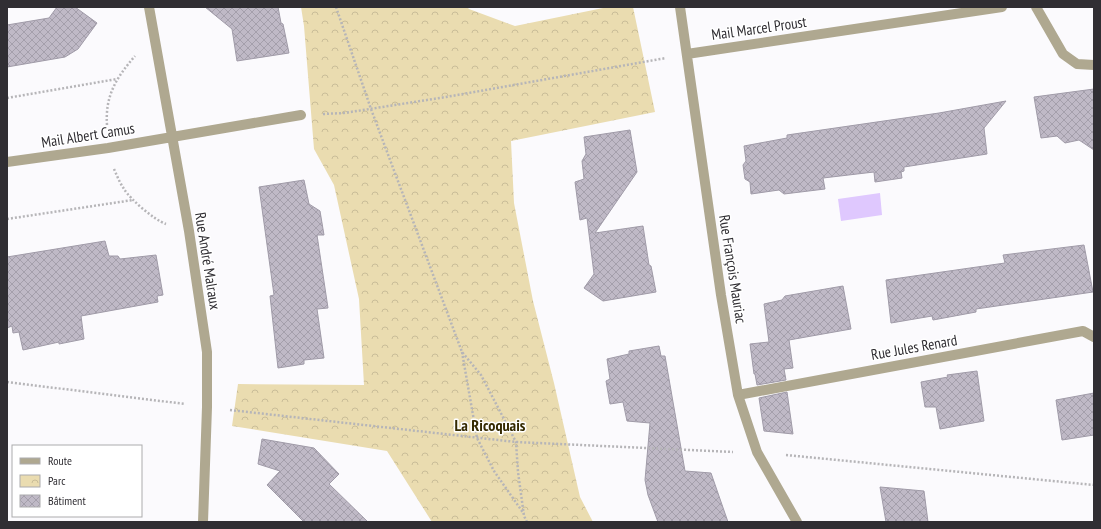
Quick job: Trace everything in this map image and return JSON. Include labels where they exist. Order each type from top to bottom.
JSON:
[{"type":"street","name":"Rue André Malraux","points":[[149,7],[189,231],[206,352],[207,407],[203,522]]},
{"type":"street","name":"Rue François Mauriac","points":[[680,7],[721,295],[738,395],[757,452],[797,522]]},
{"type":"street","name":"Mail Marcel Proust","points":[[687,54],[1002,7]]},
{"type":"street","points":[[1036,7],[1063,54],[1077,64],[1094,65]]},
{"type":"street","name":"Mail Albert Camus","points":[[7,162],[108,148],[301,115]]},
{"type":"street","name":"Rue Jules Renard","points":[[738,395],[1083,331],[1094,337]]},
{"type":"path","points":[[336,7],[371,109],[462,352],[468,394],[477,438],[494,472],[527,522]]},
{"type":"path","points":[[301,115],[344,113],[371,109],[687,54]]},
{"type":"path","points":[[7,98],[118,79]]},
{"type":"path","points":[[7,219],[134,200]]},
{"type":"path","points":[[462,352],[481,375],[516,442],[518,472],[524,516]]},
{"type":"path","points":[[7,382],[207,407],[516,442],[711,452],[757,452],[1094,486]]},
{"type":"green space","points":[[301,7],[467,7],[515,26],[608,7],[633,7],[655,112],[511,141],[514,203],[533,301],[554,383],[580,497],[593,522],[432,522],[387,451],[232,426],[238,384],[364,385],[359,299],[334,185],[314,149],[304,26]]},
{"type":"shaded area","points":[[880,193],[882,215],[841,221],[838,199]]},
{"type":"building","points":[[57,7],[75,7],[97,23],[78,49],[65,57],[7,67],[7,25],[49,18]]},
{"type":"building","points":[[205,7],[278,7],[289,53],[237,61],[232,29]]},
{"type":"building","points":[[1094,89],[1094,150],[1079,140],[1065,143],[1057,136],[1041,138],[1034,97]]},
{"type":"building","points":[[1006,101],[984,128],[987,154],[904,167],[904,171],[901,172],[902,178],[875,182],[874,172],[823,178],[825,189],[784,194],[779,190],[751,194],[750,182],[745,179],[743,165],[746,161],[744,146],[787,138],[787,135],[939,113]]},
{"type":"building","points":[[630,130],[637,172],[595,233],[643,226],[649,265],[651,266],[656,292],[603,301],[584,288],[594,274],[587,218],[580,220],[575,182],[584,179],[582,161],[586,154],[584,137]]},
{"type":"building","points":[[304,180],[309,204],[320,211],[324,235],[317,235],[328,308],[317,309],[324,358],[304,360],[304,364],[278,368],[270,296],[274,295],[259,187]]},
{"type":"building","points":[[105,241],[109,256],[118,256],[120,259],[156,255],[163,295],[157,296],[158,302],[81,316],[84,339],[59,344],[59,342],[23,350],[19,332],[13,333],[12,326],[7,328],[7,257]]},
{"type":"building","points":[[1084,245],[1093,292],[976,309],[976,312],[933,320],[932,316],[891,323],[886,280],[1005,263],[1003,255]]},
{"type":"building","points":[[843,286],[851,329],[789,340],[793,368],[784,369],[786,380],[757,385],[750,344],[769,342],[764,304],[782,300],[785,296]]},
{"type":"building","points":[[659,346],[661,356],[665,356],[685,471],[711,473],[728,522],[658,522],[648,495],[645,480],[650,423],[627,421],[623,402],[610,404],[606,381],[610,379],[607,359],[629,354],[629,351]]},
{"type":"building","points":[[977,371],[984,421],[940,429],[936,407],[925,407],[921,382],[948,377],[947,375]]},
{"type":"building","points":[[787,392],[793,434],[764,431],[759,398]]},
{"type":"building","points":[[1094,393],[1094,435],[1062,440],[1056,400]]},
{"type":"building","points":[[262,439],[314,448],[339,474],[329,484],[368,522],[304,522],[267,485],[280,471],[258,464]]},
{"type":"building","points":[[880,487],[924,491],[928,522],[886,522]]},
{"type":"district","name":"La Ricoquais","points":[[490,425]]}]
